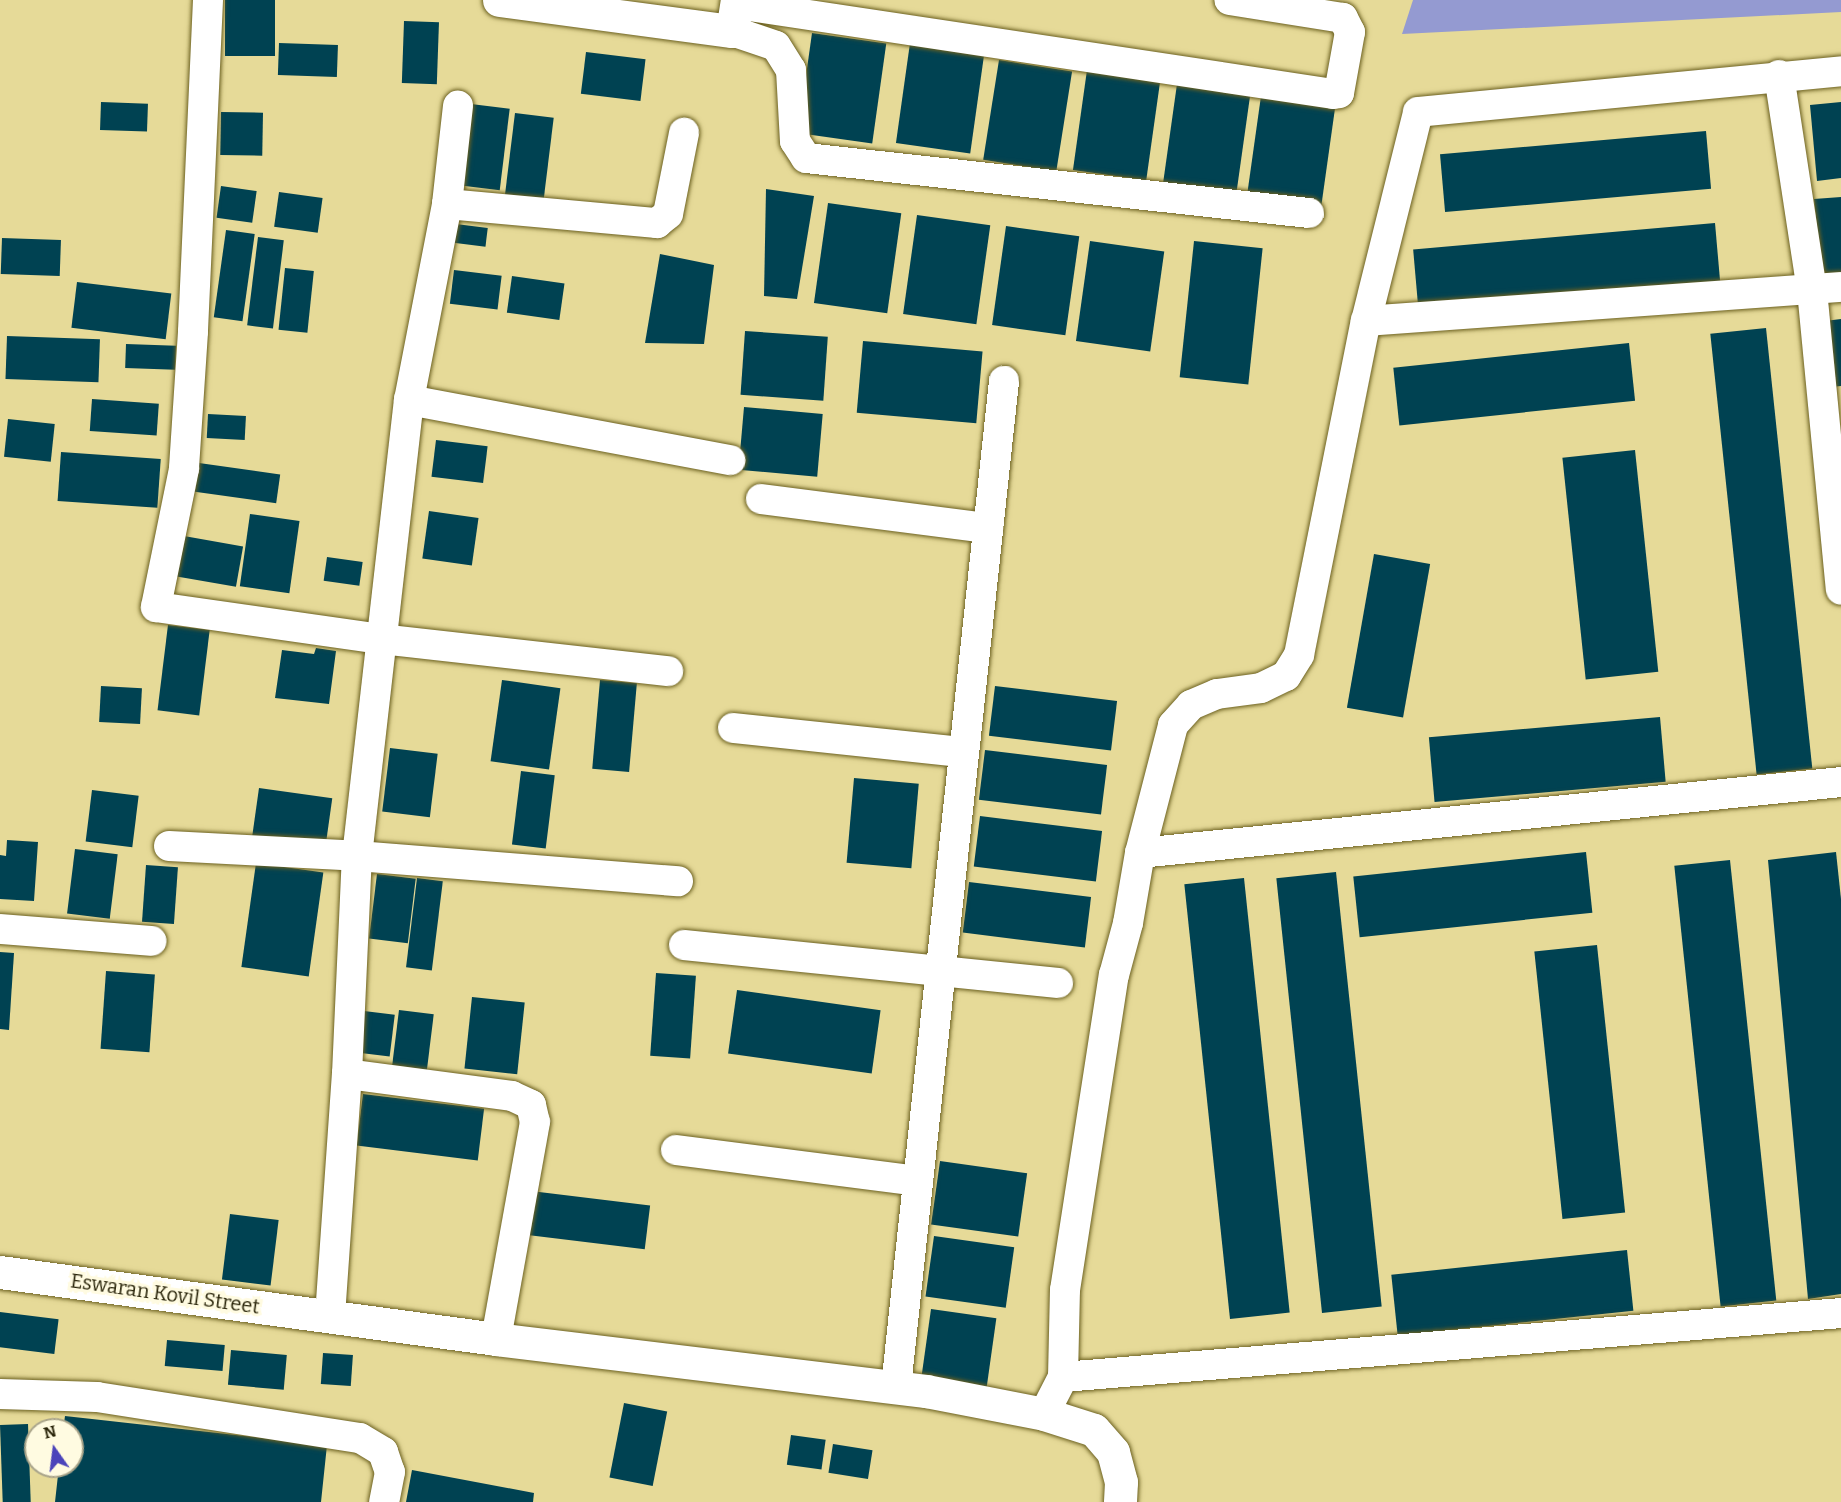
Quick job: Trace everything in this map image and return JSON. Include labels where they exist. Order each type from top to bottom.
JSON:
[{"type":"street","points":[[208,0],[193,332],[184,469],[156,607],[381,639],[668,671]]},
{"type":"street","points":[[499,0],[659,22],[794,6],[1333,94],[1339,93],[1350,32],[1343,18],[1229,0]]},
{"type":"street","points":[[735,12],[776,46],[791,70],[795,141],[806,158],[1309,213]]},
{"type":"street","points":[[1044,1414],[1064,1377],[1065,1290],[1114,975],[1128,923],[1140,853],[1173,725],[1191,705],[1217,694],[1261,688],[1286,676],[1299,655],[1366,321],[1418,112],[1779,75],[1841,71]]},
{"type":"street","points":[[1779,75],[1827,289],[1841,590]]},
{"type":"street","points":[[330,1316],[357,856],[409,400],[447,204],[458,106]]},
{"type":"street","points":[[447,204],[657,223],[668,214],[684,133]]},
{"type":"street","points":[[1366,321],[1827,289]]},
{"type":"street","points":[[896,1388],[1004,381]]},
{"type":"street","points":[[409,400],[730,460]]},
{"type":"street","points":[[761,499],[988,528]]},
{"type":"street","points":[[733,728],[963,752]]},
{"type":"street","points":[[1140,853],[1841,782]]},
{"type":"street","points":[[169,846],[357,856],[678,881]]},
{"type":"street","points":[[0,929],[152,941]]},
{"type":"street","points":[[684,945],[940,973],[1058,983]]},
{"type":"street","points":[[346,1074],[512,1096],[531,1105],[535,1122],[496,1339]]},
{"type":"street","points":[[676,1150],[918,1181]]},
{"type":"street","name":"Eswaran Kovil Street","points":[[0,1272],[496,1339],[896,1388],[1044,1414],[1094,1430],[1113,1452],[1120,1482],[1120,1502]]},
{"type":"street","points":[[1064,1377],[1841,1313]]},
{"type":"street","points":[[0,1394],[97,1397],[360,1438],[383,1452],[390,1472],[384,1502]]},
{"type":"water","points":[[1413,0],[1841,0],[1841,12],[1402,34]]},
{"type":"building","points":[[225,0],[275,0],[275,56],[225,56]]},
{"type":"building","points":[[404,21],[439,22],[437,84],[402,83]]},
{"type":"building","points":[[812,33],[886,43],[872,143],[798,133]]},
{"type":"building","points":[[279,43],[338,45],[337,77],[278,75]]},
{"type":"building","points":[[910,43],[984,53],[970,153],[896,143]]},
{"type":"building","points":[[586,52],[646,59],[640,101],[581,94]]},
{"type":"building","points":[[999,60],[1072,72],[1056,171],[983,160]]},
{"type":"building","points":[[1087,70],[1160,80],[1146,180],[1073,170]]},
{"type":"building","points":[[1177,84],[1250,94],[1236,194],[1163,184]]},
{"type":"building","points":[[1261,96],[1335,106],[1321,206],[1247,196]]},
{"type":"building","points":[[101,102],[148,104],[147,132],[100,130]]},
{"type":"building","points":[[1841,102],[1841,178],[1817,181],[1810,105]]},
{"type":"building","points":[[471,104],[510,109],[500,190],[461,185]]},
{"type":"building","points":[[221,112],[263,113],[262,156],[220,155]]},
{"type":"building","points":[[515,113],[554,118],[544,200],[505,195]]},
{"type":"building","points":[[1706,131],[1711,189],[1445,212],[1440,154]]},
{"type":"building","points":[[221,186],[257,191],[252,223],[217,218]]},
{"type":"building","points":[[766,189],[814,196],[797,299],[764,296]]},
{"type":"building","points":[[279,192],[323,198],[318,233],[274,227]]},
{"type":"building","points":[[1841,197],[1841,273],[1822,275],[1814,199]]},
{"type":"building","points":[[828,203],[901,213],[887,313],[814,303]]},
{"type":"building","points":[[917,215],[990,225],[976,324],[903,314]]},
{"type":"building","points":[[1715,223],[1720,282],[1418,308],[1413,249]]},
{"type":"building","points":[[456,224],[488,228],[485,247],[454,243]]},
{"type":"building","points":[[1006,226],[1079,236],[1065,335],[992,325]]},
{"type":"building","points":[[226,230],[255,234],[242,321],[214,317]]},
{"type":"building","points":[[258,237],[284,240],[273,329],[247,325]]},
{"type":"building","points":[[2,238],[61,240],[60,276],[1,274]]},
{"type":"building","points":[[1090,241],[1164,251],[1150,351],[1076,341]]},
{"type":"building","points":[[1194,241],[1263,248],[1248,384],[1180,377]]},
{"type":"building","points":[[660,254],[714,265],[704,344],[645,343]]},
{"type":"building","points":[[285,268],[314,271],[307,333],[279,330]]},
{"type":"building","points":[[454,270],[502,276],[497,310],[450,304]]},
{"type":"building","points":[[512,276],[564,283],[559,320],[507,313]]},
{"type":"building","points":[[77,282],[171,294],[166,339],[71,328]]},
{"type":"building","points":[[1841,319],[1841,386],[1831,387],[1825,321]]},
{"type":"building","points":[[1766,328],[1812,769],[1757,774],[1710,334]]},
{"type":"building","points":[[745,331],[828,337],[823,401],[741,395]]},
{"type":"building","points":[[7,336],[100,339],[98,382],[5,379]]},
{"type":"building","points":[[863,341],[983,351],[976,423],[857,413]]},
{"type":"building","points":[[1629,343],[1635,401],[1399,425],[1393,368]]},
{"type":"building","points":[[126,344],[176,346],[175,370],[125,368]]},
{"type":"building","points":[[92,399],[159,404],[157,436],[90,431]]},
{"type":"building","points":[[744,407],[823,414],[817,477],[739,470]]},
{"type":"building","points":[[208,414],[246,416],[245,440],[207,438]]},
{"type":"building","points":[[8,419],[55,424],[51,462],[4,457]]},
{"type":"building","points":[[436,440],[488,446],[483,483],[431,477]]},
{"type":"building","points":[[1635,450],[1658,672],[1586,679],[1562,458]]},
{"type":"building","points":[[61,452],[161,459],[157,508],[58,501]]},
{"type":"building","points":[[199,463],[280,474],[276,503],[195,492]]},
{"type":"building","points":[[429,511],[479,518],[472,565],[422,559]]},
{"type":"building","points":[[250,514],[300,521],[289,593],[240,586]]},
{"type":"building","points":[[184,536],[243,546],[236,587],[177,576]]},
{"type":"building","points":[[1374,554],[1430,564],[1403,718],[1347,708]]},
{"type":"building","points":[[327,557],[363,562],[359,586],[324,581]]},
{"type":"building","points":[[168,625],[210,630],[199,715],[158,710]]},
{"type":"building","points":[[316,648],[336,651],[329,704],[275,698],[282,650],[314,654]]},
{"type":"building","points":[[502,680],[560,688],[549,769],[491,761]]},
{"type":"building","points":[[600,680],[637,683],[629,772],[592,769]]},
{"type":"building","points":[[101,686],[142,688],[140,724],[99,722]]},
{"type":"building","points":[[995,686],[1117,701],[1111,751],[989,736]]},
{"type":"building","points":[[1660,717],[1666,782],[1435,802],[1429,737]]},
{"type":"building","points":[[390,748],[438,754],[430,817],[382,812]]},
{"type":"building","points":[[985,750],[1107,765],[1101,815],[979,800]]},
{"type":"building","points":[[521,771],[555,775],[546,849],[512,844]]},
{"type":"building","points":[[854,778],[919,784],[911,868],[847,863]]},
{"type":"building","points":[[259,788],[332,798],[325,847],[252,837]]},
{"type":"building","points":[[92,790],[139,796],[132,847],[86,842]]},
{"type":"building","points":[[980,816],[1102,831],[1096,882],[974,867]]},
{"type":"building","points":[[7,840],[38,842],[34,901],[0,899],[0,855],[6,856]]},
{"type":"building","points":[[75,849],[118,854],[110,919],[67,914]]},
{"type":"building","points":[[1586,852],[1592,913],[1360,937],[1353,876]]},
{"type":"building","points":[[1836,852],[1841,899],[1841,1294],[1808,1299],[1768,860]]},
{"type":"building","points":[[1730,860],[1776,1301],[1721,1306],[1674,866]]},
{"type":"building","points":[[256,863],[323,872],[309,976],[241,967]]},
{"type":"building","points":[[146,865],[178,867],[174,924],[142,922]]},
{"type":"building","points":[[1336,872],[1382,1307],[1322,1313],[1276,878]]},
{"type":"building","points":[[377,874],[416,879],[408,943],[369,939]]},
{"type":"building","points":[[417,878],[443,881],[432,970],[406,967]]},
{"type":"building","points":[[1244,878],[1290,1313],[1230,1319],[1184,884]]},
{"type":"building","points":[[969,882],[1091,897],[1085,948],[963,933]]},
{"type":"building","points":[[1597,945],[1625,1213],[1562,1219],[1534,952]]},
{"type":"building","points":[[0,952],[14,953],[9,1030],[0,1029]]},
{"type":"building","points":[[106,971],[155,974],[149,1052],[101,1049]]},
{"type":"building","points":[[656,973],[696,976],[690,1059],[650,1056]]},
{"type":"building","points":[[737,990],[881,1010],[872,1074],[728,1053]]},
{"type":"building","points":[[472,997],[525,1003],[517,1074],[464,1069]]},
{"type":"building","points":[[399,1010],[434,1014],[427,1070],[392,1066]]},
{"type":"building","points":[[364,1011],[395,1015],[390,1056],[359,1053]]},
{"type":"building","points":[[363,1094],[484,1109],[478,1160],[357,1146]]},
{"type":"building","points":[[940,1161],[1027,1173],[1018,1237],[931,1224]]},
{"type":"building","points":[[531,1191],[650,1206],[645,1249],[526,1235]]},
{"type":"building","points":[[230,1214],[279,1220],[271,1285],[222,1280]]},
{"type":"building","points":[[934,1236],[1014,1247],[1006,1308],[926,1296]]},
{"type":"building","points":[[1627,1250],[1633,1311],[1398,1335],[1391,1275]]},
{"type":"building","points":[[931,1309],[996,1318],[986,1394],[920,1385]]},
{"type":"building","points":[[0,1312],[59,1319],[54,1354],[0,1347]]},
{"type":"building","points":[[167,1340],[225,1345],[223,1371],[165,1366]]},
{"type":"building","points":[[231,1350],[287,1355],[284,1390],[228,1385]]},
{"type":"building","points":[[323,1353],[353,1355],[351,1386],[321,1384]]},
{"type":"building","points":[[624,1403],[667,1411],[653,1486],[609,1478]]},
{"type":"building","points":[[84,1418],[327,1445],[321,1502],[55,1502],[58,1478],[84,1478]]},
{"type":"building","points":[[24,1424],[24,1478],[30,1478],[31,1502],[3,1502],[0,1425]]},
{"type":"building","points":[[791,1435],[826,1440],[821,1470],[787,1465]]},
{"type":"building","points":[[833,1444],[873,1450],[868,1479],[828,1473]]},
{"type":"building","points":[[412,1470],[534,1493],[533,1502],[406,1502]]}]
